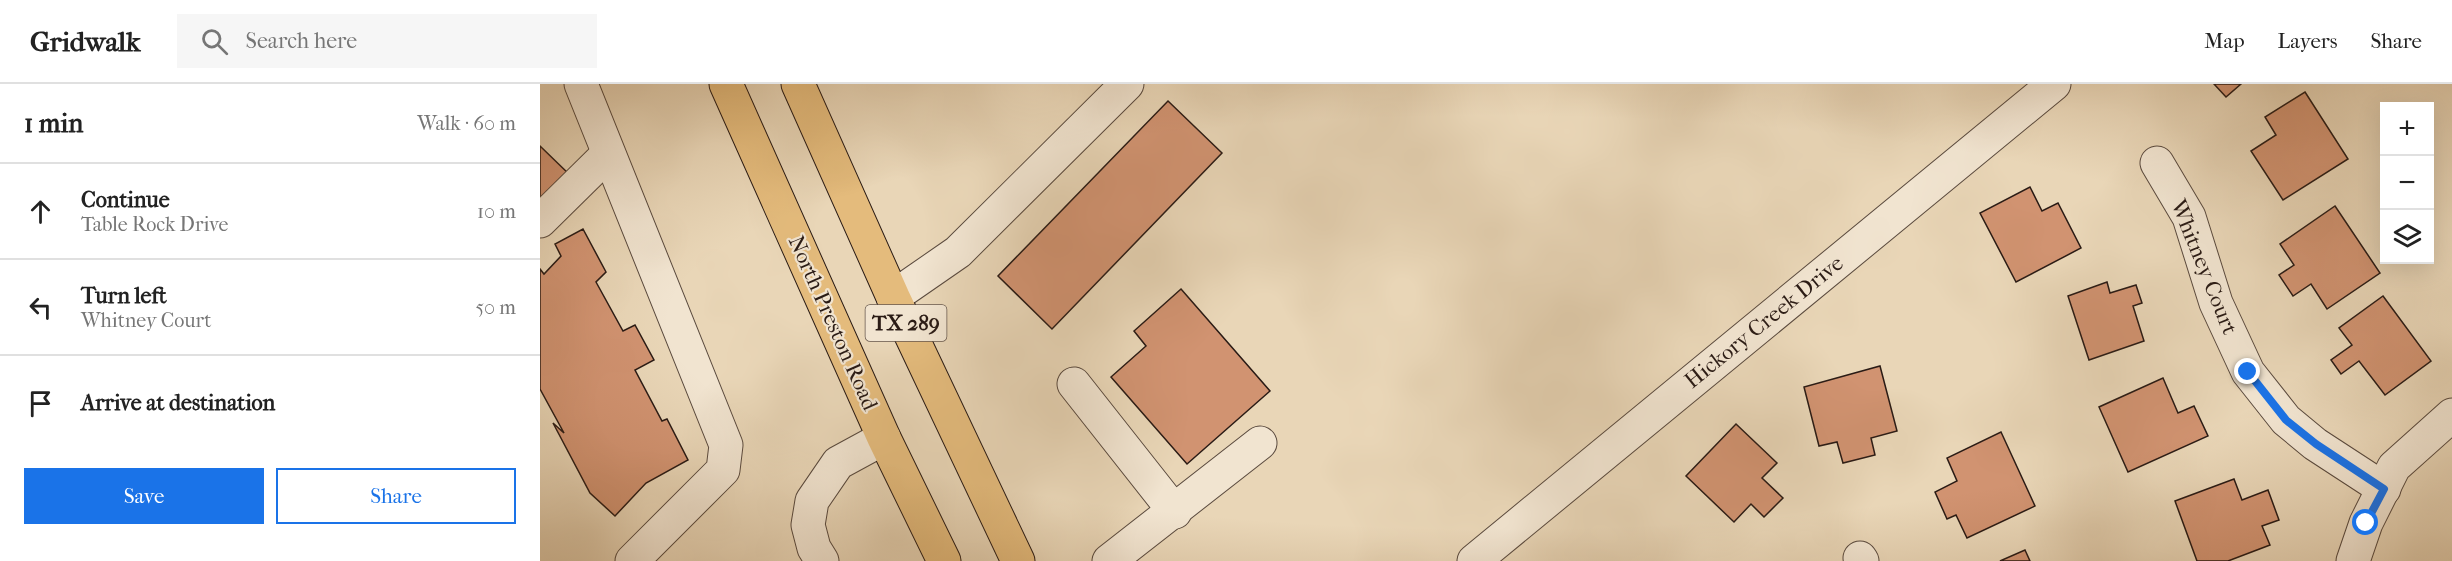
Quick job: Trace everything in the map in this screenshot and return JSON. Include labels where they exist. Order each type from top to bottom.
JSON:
[{"type":"main road","name":"North Preston Road","points":[[726,84],[884,438],[944,561]]},
{"type":"main road","name":"TX 289","points":[[798,84],[893,297],[1018,561]]},
{"type":"street","points":[[581,84],[726,445],[723,470],[632,561]]},
{"type":"street","points":[[893,297],[958,252],[1127,84]]},
{"type":"street","name":"Hickory Creek Drive","points":[[1474,561],[2054,84]]},
{"type":"street","points":[[540,222],[608,154]]},
{"type":"street","name":"Whitney Court","points":[[2157,163],[2189,217],[2216,303],[2248,372],[2286,420],[2316,444],[2384,489]]},
{"type":"street","points":[[1074,384],[1175,512]]},
{"type":"street","points":[[2353,561],[2366,523],[2394,467],[2452,415]]},
{"type":"street","points":[[822,561],[814,548],[808,525],[812,501],[838,463],[884,438]]},
{"type":"street","points":[[1109,561],[1175,512],[1260,443]]},
{"type":"building","points":[[2214,84],[2241,84],[2226,97]]},
{"type":"building","points":[[2305,92],[2348,159],[2283,200],[2251,151],[2276,135],[2265,117]]},
{"type":"building","points":[[1168,101],[1222,153],[1052,329],[998,276]]},
{"type":"building","points":[[540,146],[572,177],[540,210]]},
{"type":"building","points":[[2030,187],[2042,211],[2058,203],[2081,248],[2016,282],[1980,213]]},
{"type":"building","points":[[2335,206],[2380,273],[2327,309],[2311,284],[2293,296],[2279,275],[2294,265],[2280,244]]},
{"type":"building","points":[[583,229],[606,272],[596,282],[623,331],[635,325],[654,360],[635,370],[662,421],[667,419],[688,460],[646,483],[615,516],[590,493],[553,423],[564,433],[540,389],[540,269],[544,274],[561,256],[555,244]]},
{"type":"building","points":[[2107,282],[2110,293],[2136,285],[2142,303],[2133,306],[2144,341],[2089,360],[2068,296]]},
{"type":"building","points":[[1181,289],[1270,391],[1187,464],[1111,377],[1146,346],[1134,331]]},
{"type":"building","points":[[2383,296],[2431,361],[2385,395],[2359,361],[2341,374],[2331,360],[2352,345],[2339,328]]},
{"type":"building","points":[[1880,366],[1897,431],[1871,438],[1875,455],[1843,463],[1837,442],[1819,446],[1804,387]]},
{"type":"building","points":[[2163,378],[2178,413],[2194,406],[2208,436],[2128,472],[2099,407]]},
{"type":"building","points":[[1736,424],[1777,463],[1762,478],[1783,498],[1764,517],[1751,504],[1734,522],[1686,476]]},
{"type":"building","points":[[2001,432],[2035,506],[1967,538],[1956,515],[1947,519],[1935,492],[1957,481],[1947,458]]},
{"type":"building","points":[[2234,479],[2242,500],[2268,490],[2279,520],[2262,526],[2270,545],[2228,561],[2197,561],[2175,501]]},
{"type":"building","points":[[2025,550],[2030,561],[2000,561]]},
{"type":"route","points":[[2248,372],[2286,420],[2316,444],[2384,489],[2366,523]]}]
